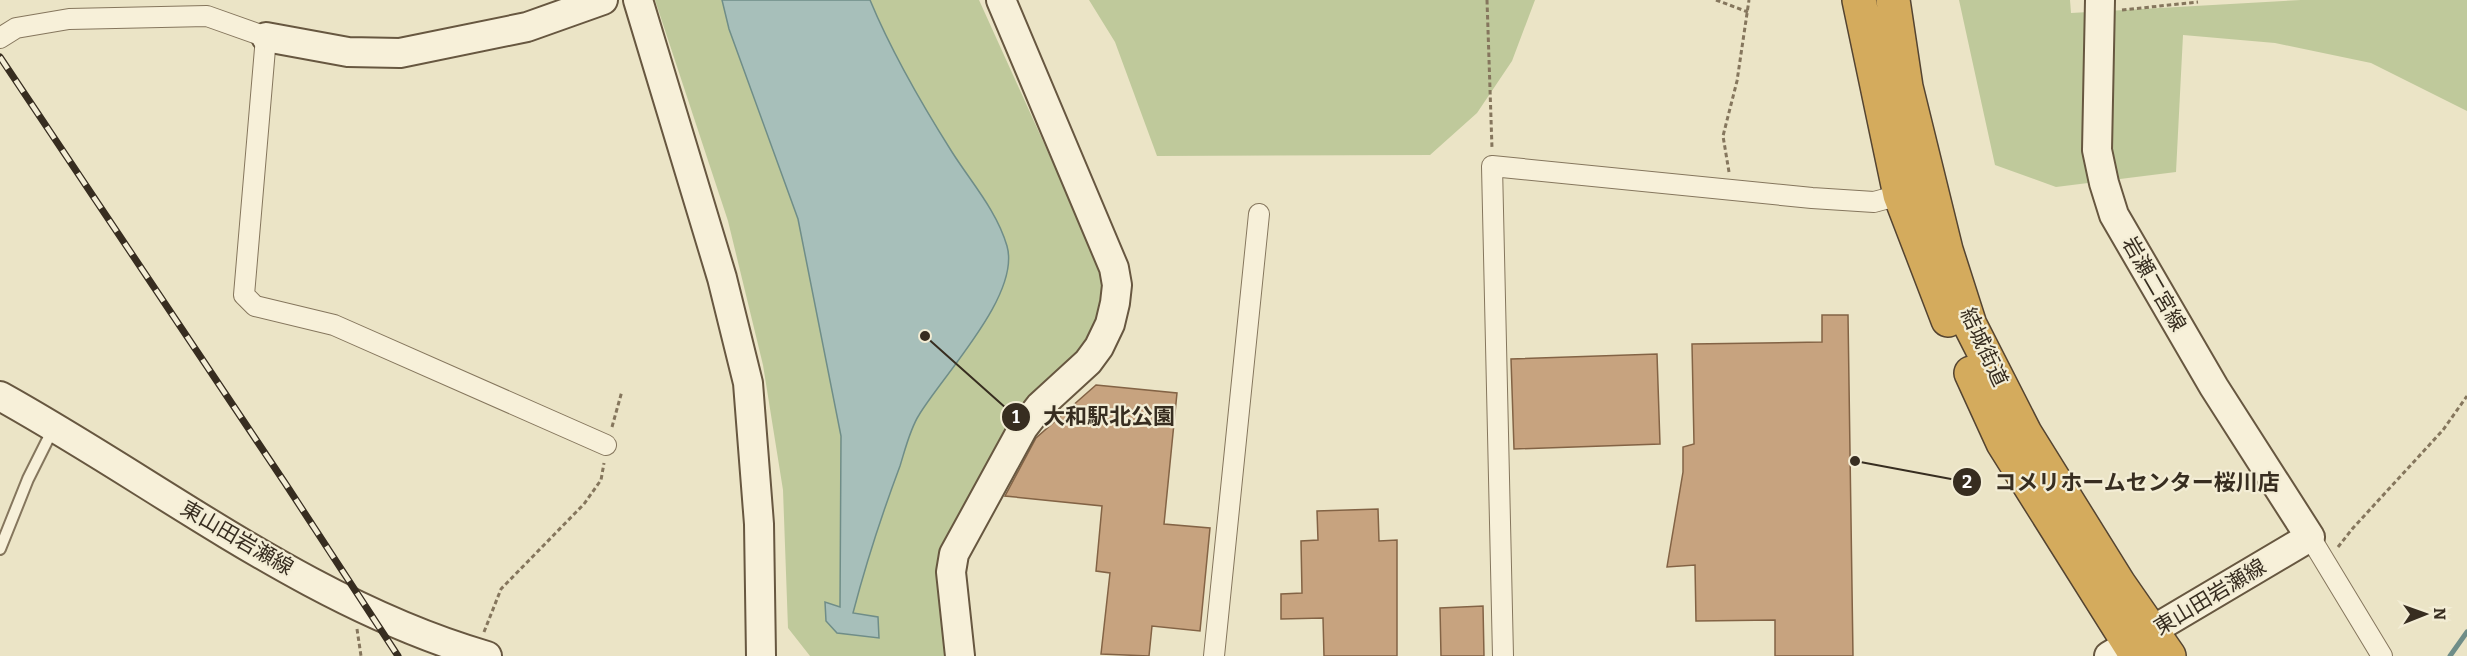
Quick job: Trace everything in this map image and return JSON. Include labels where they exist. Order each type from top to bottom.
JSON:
[{"type":"highway","name":"結城街道","points":[[1860,0],[1900,195],[1930,278],[2003,443],[2139,649]]},
{"type":"highway","name":"結城街道","points":[[1893,0],[1906,87],[1946,250],[1970,325],[2025,433],[2120,584],[2139,649]]},
{"type":"street","points":[[0,38],[16,28],[69,19],[207,16],[266,37],[348,52],[400,53],[527,27],[603,0]]},
{"type":"street","points":[[638,0],[722,278],[748,383],[759,524],[761,656]]},
{"type":"street","points":[[960,656],[951,572],[954,554],[1023,428],[1040,406],[1088,362],[1099,347],[1110,324],[1117,285],[1114,268],[1001,0]]},
{"type":"street","name":"岩瀬二宮線","points":[[2100,5],[2097,150],[2104,183],[2115,215],[2214,387],[2265,463],[2310,537]]},
{"type":"street","points":[[266,37],[244,295],[255,306],[334,325],[606,445]]},
{"type":"street","points":[[1503,656],[1492,166],[1874,202],[1900,195]]},
{"type":"street","points":[[1214,656],[1259,214]]},
{"type":"street","name":"東山田岩瀬線","points":[[0,396],[54,426],[169,498],[364,610],[481,654]]},
{"type":"street","points":[[2310,537],[2382,656]]},
{"type":"street","name":"東山田岩瀬線","points":[[2139,649],[2310,537]]},
{"type":"lane","points":[[0,549],[28,479],[54,426]]},
{"type":"path","points":[[1487,0],[1492,166]]},
{"type":"path","points":[[1716,0],[1748,12]]},
{"type":"path","points":[[1732,190],[1723,136],[1737,81],[1749,0]]},
{"type":"path","points":[[2100,5],[2128,10],[2198,2]]},
{"type":"path","points":[[481,654],[501,588],[584,504],[601,480],[606,445],[622,391]]},
{"type":"path","points":[[2326,563],[2353,528],[2444,430],[2467,396]]},
{"type":"green space","points":[[655,0],[979,0],[1091,247],[1104,280],[1101,319],[958,526],[938,565],[947,656],[810,656],[788,628],[783,490],[763,365],[728,221]]},
{"type":"green space","points":[[1089,0],[1535,0],[1512,61],[1477,113],[1430,155],[1157,156],[1115,42]]},
{"type":"green space","points":[[1959,0],[2070,0],[2071,13],[2301,0],[2467,0],[2467,111],[2371,63],[2275,43],[2183,35],[2176,172],[2056,187],[1995,165]]},
{"type":"water","points":[[722,0],[870,0],[908,78],[952,152],[990,209],[1007,246],[1008,266],[1003,287],[977,334],[916,421],[887,502],[853,613],[878,617],[879,638],[837,633],[826,621],[825,602],[840,607],[841,436],[798,219],[729,29]]},
{"type":"building","points":[[1822,315],[1848,315],[1853,656],[1775,656],[1775,620],[1696,621],[1695,565],[1667,567],[1683,472],[1683,447],[1694,444],[1692,344],[1822,342]]},
{"type":"building","points":[[1657,354],[1660,444],[1514,449],[1511,359]]},
{"type":"building","points":[[1096,385],[1177,393],[1164,524],[1210,528],[1200,631],[1152,626],[1149,656],[1101,654],[1110,573],[1096,571],[1102,506],[1005,496],[1036,438]]},
{"type":"building","points":[[1378,509],[1379,541],[1397,540],[1397,656],[1324,656],[1323,618],[1281,619],[1281,594],[1302,593],[1301,541],[1318,540],[1317,511]]},
{"type":"building","points":[[1483,606],[1484,656],[1441,656],[1440,608]]},
{"type":"waterway","points":[[2450,656],[2467,632]]},
{"type":"railway","points":[[0,57],[398,656]]},
{"type":"place","name":"大和駅北公園","points":[[925,336]]},
{"type":"place","name":"コメリホームセンター桜川店","points":[[1855,461]]}]
